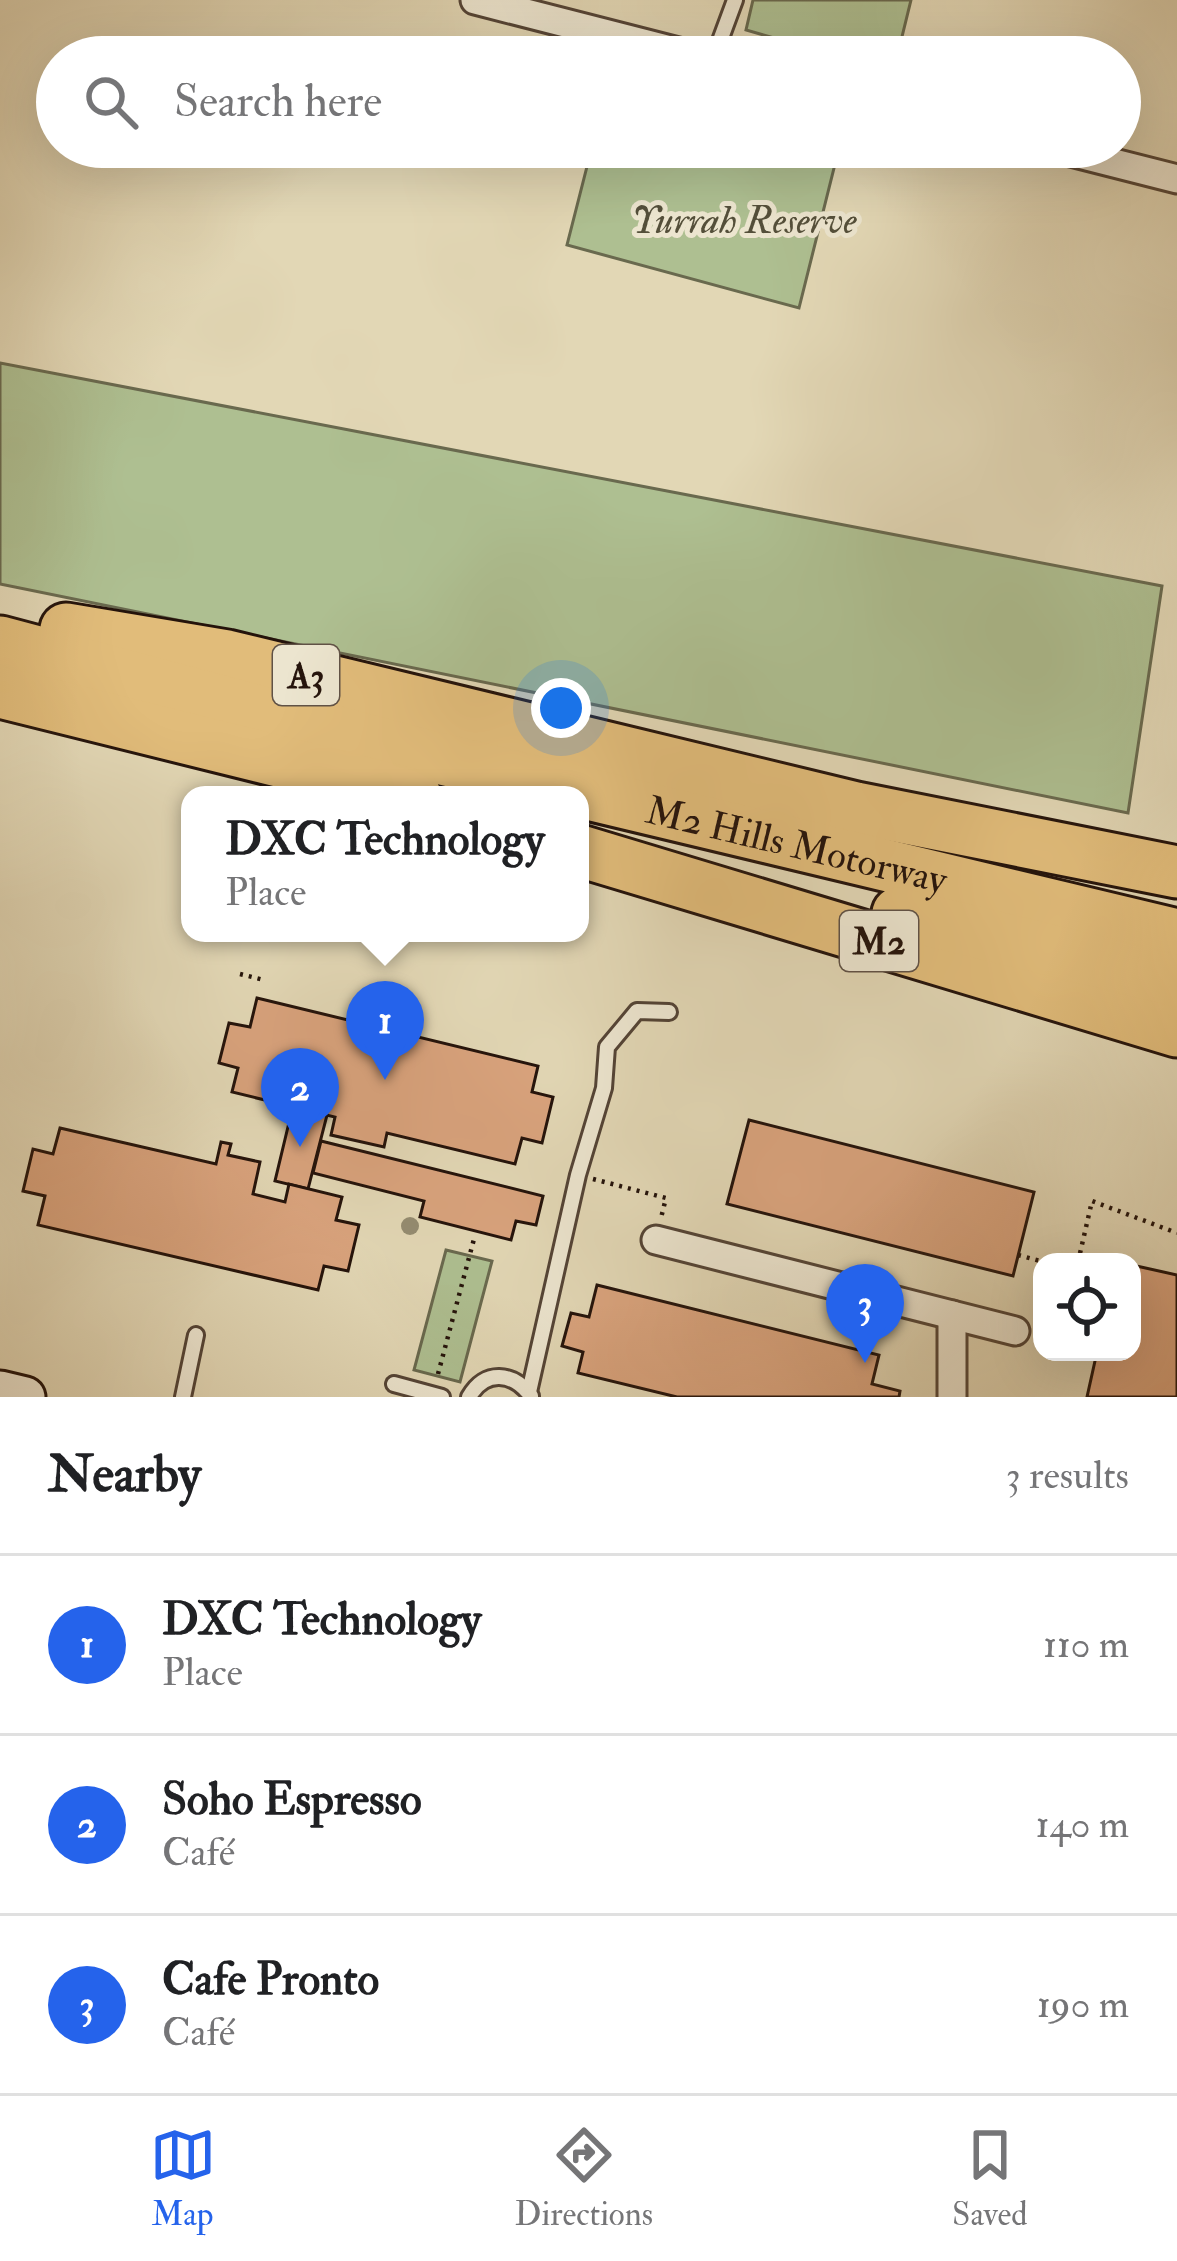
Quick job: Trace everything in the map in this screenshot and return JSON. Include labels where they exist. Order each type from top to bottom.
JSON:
[{"type":"highway","name":"A3","points":[[0,618],[227,656],[856,808],[1177,872]]},
{"type":"highway","name":"M2 Hills Motorway","points":[[0,642],[555,786]]},
{"type":"highway","points":[[0,692],[378,786]]},
{"type":"highway","points":[[335,776],[368,786]]},
{"type":"highway","name":"M2 Hills Motorway","points":[[589,794],[1177,935]]},
{"type":"highway","name":"M2 Hills Motorway","points":[[589,837],[1177,981]]},
{"type":"highway","name":"M2","points":[[589,854],[1177,1031]]},
{"type":"main road","points":[[0,1390],[25,1397]]},
{"type":"street","points":[[475,0],[616,36]]},
{"type":"street","points":[[1134,168],[1177,179]]},
{"type":"street","points":[[656,1240],[1015,1331]]},
{"type":"street","points":[[952,1316],[952,1397]]},
{"type":"lane","points":[[721,36],[735,0]]},
{"type":"lane","points":[[530,1395],[604,1088],[607,1047],[637,1011],[669,1012]]},
{"type":"lane","points":[[183,1397],[196,1335]]},
{"type":"lane","points":[[469,1397],[488,1377],[517,1381],[530,1395]]},
{"type":"lane","points":[[394,1384],[438,1396]]},
{"type":"path","points":[[240,974],[264,980]]},
{"type":"path","points":[[600,1180],[656,1194]]},
{"type":"path","points":[[1080,1253],[1092,1202],[1177,1233]]},
{"type":"path","points":[[438,1396],[473,1239]]},
{"type":"path","points":[[1018,1255],[1033,1259]]},
{"type":"green space","points":[[753,0],[911,0],[902,36],[767,36],[746,30]]},
{"type":"green space","name":"Yurrah Reserve","points":[[587,168],[834,168],[799,308],[567,245]]},
{"type":"green space","points":[[0,363],[1162,586],[1128,813],[0,584]]},
{"type":"green space","points":[[446,1250],[492,1261],[460,1382],[414,1370]]},
{"type":"building","points":[[257,998],[538,1066],[532,1092],[553,1097],[542,1143],[522,1138],[515,1164],[387,1133],[384,1147],[331,1135],[335,1117],[232,1092],[238,1068],[219,1063],[229,1023],[250,1027]]},
{"type":"building","points":[[293,1106],[327,1115],[308,1189],[275,1181]]},
{"type":"building","points":[[749,1120],[1034,1192],[1013,1276],[727,1204]]},
{"type":"building","points":[[60,1128],[216,1164],[221,1142],[231,1144],[228,1155],[260,1162],[253,1194],[285,1202],[289,1184],[342,1197],[336,1220],[359,1225],[348,1271],[324,1266],[318,1290],[38,1225],[45,1196],[23,1191],[33,1149],[53,1154]]},
{"type":"building","points":[[321,1141],[543,1196],[536,1225],[516,1221],[511,1240],[420,1217],[424,1201],[313,1173]]},
{"type":"building","points":[[1141,1267],[1177,1275],[1177,1397],[1087,1397],[1095,1361],[1141,1361]]},
{"type":"building","points":[[597,1285],[879,1355],[872,1384],[900,1391],[899,1397],[677,1397],[578,1373],[583,1352],[562,1346],[571,1313],[589,1317]]},
{"type":"place","name":"DXC Technology","points":[[385,1080]]},
{"type":"place","name":"Soho Espresso","points":[[300,1147]]},
{"type":"place","name":"Cafe Pronto","points":[[865,1363]]}]
